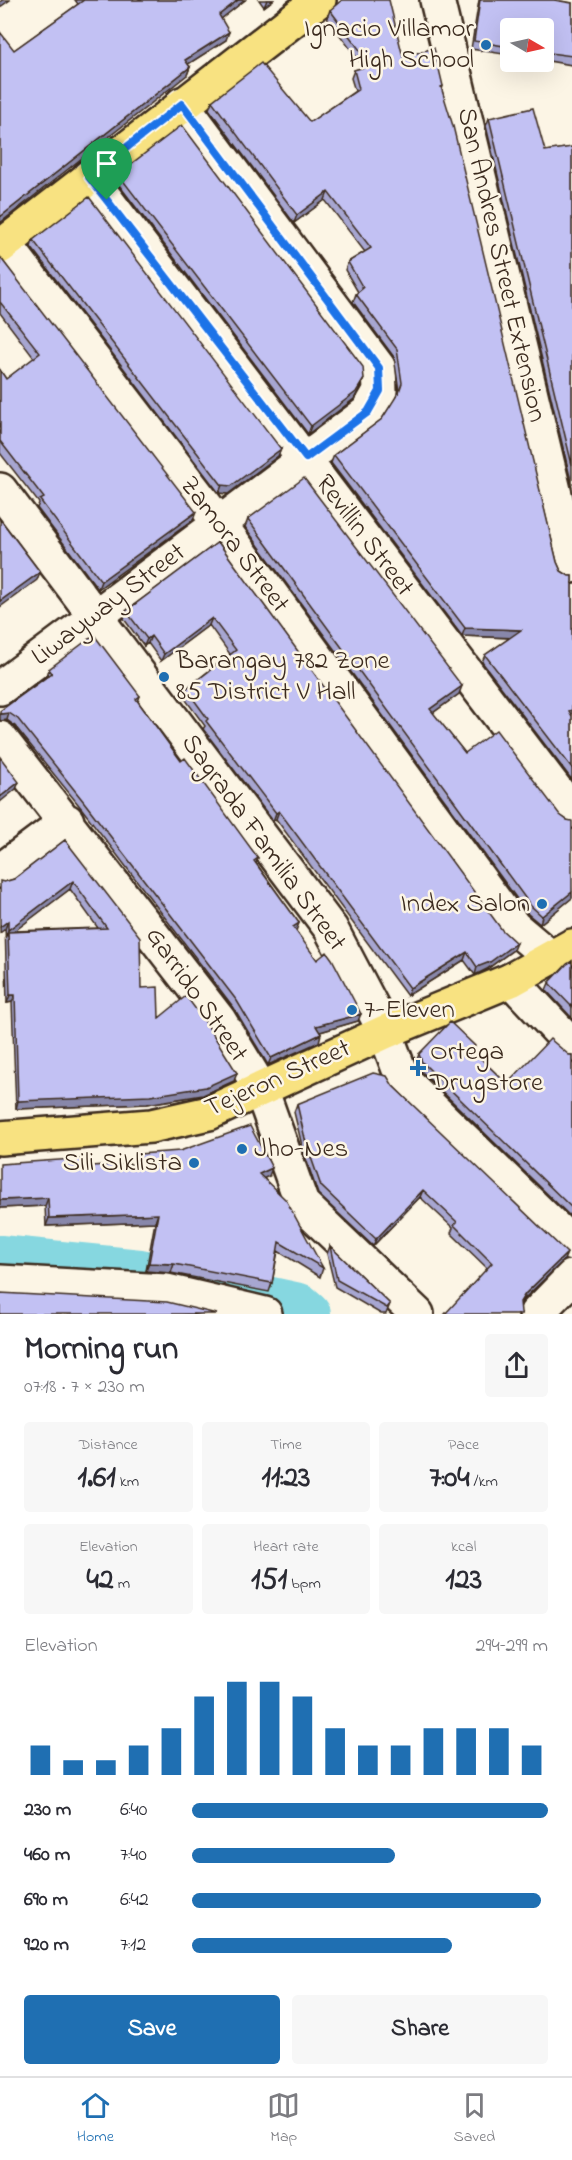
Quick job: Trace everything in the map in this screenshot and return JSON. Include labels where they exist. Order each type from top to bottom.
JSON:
[{"type":"main road","points":[[2,245],[319,0]]},
{"type":"main road","name":"Tejeron Street","points":[[0,1138],[151,1126],[209,1113],[385,1032],[511,980],[561,952]]},
{"type":"street","name":"San Andres Street Extension","points":[[437,0],[572,566]]},
{"type":"street","name":"Liwayway Street","points":[[0,688],[368,412],[380,391],[379,368],[182,104]]},
{"type":"street","name":"Revillin Street","points":[[89,177],[306,458],[572,811]]},
{"type":"street","name":"Zamora Street","points":[[2,245],[219,523],[514,927],[561,952]]},
{"type":"street","name":"Sagrada Familia Street","points":[[0,490],[330,929],[385,1032],[403,1080],[572,1245]]},
{"type":"street","name":"Garrido Street","points":[[0,738],[67,821],[219,1020],[261,1089],[302,1204],[417,1314]]},
{"type":"street","points":[[0,871],[67,821]]},
{"type":"street","points":[[511,980],[572,1045]]},
{"type":"street","points":[[536,1314],[572,1277]]},
{"type":"street","points":[[0,1282],[167,1291],[265,1314]]},
{"type":"building","points":[[84,0],[238,0],[219,15],[229,32],[185,60],[190,67],[0,217],[0,32],[14,50]]},
{"type":"building","points":[[342,0],[389,0],[403,57],[434,48],[443,86],[441,87],[453,126],[557,562],[561,571],[572,576],[572,710],[569,711],[572,716],[572,768],[485,655],[521,630],[465,628],[334,455],[382,419],[402,383],[397,349],[356,294],[363,288],[348,262],[371,248],[328,192],[297,215],[212,101],[261,63],[310,122],[359,89],[354,70],[371,65],[330,10]]},
{"type":"building","points":[[480,0],[554,0],[572,3],[572,56],[554,54],[554,18],[500,18],[500,45],[474,41]]},
{"type":"building","points":[[533,108],[545,151],[572,147],[572,465],[489,118]]},
{"type":"building","points":[[182,125],[363,367],[364,379],[356,392],[311,426],[118,174]]},
{"type":"building","points":[[89,197],[281,449],[231,486],[222,485],[33,240]]},
{"type":"building","points":[[0,257],[196,512],[101,581],[40,500],[44,498],[0,441],[0,370],[6,379],[40,353],[0,302]]},
{"type":"building","points":[[304,478],[462,686],[430,709],[465,753],[496,730],[560,815],[572,821],[572,892],[542,916],[531,906],[248,519]]},
{"type":"building","points":[[0,519],[40,572],[0,601]]},
{"type":"building","points":[[218,542],[502,930],[516,943],[490,962],[477,967],[467,952],[410,988],[279,811],[276,813],[206,721],[208,719],[186,689],[236,650],[212,618],[164,654],[151,636],[147,639],[126,611]]},
{"type":"building","points":[[94,635],[140,696],[136,699],[181,761],[185,758],[258,858],[254,861],[299,923],[293,927],[317,960],[327,952],[332,959],[361,1014],[316,1026],[321,1034],[271,1058],[237,1001],[84,802],[18,719],[9,713],[0,714],[0,711],[52,673],[49,669]]},
{"type":"building","points":[[0,757],[19,782],[0,797]]},
{"type":"building","points":[[65,840],[140,937],[141,988],[158,987],[159,1018],[186,996],[237,1073],[206,1087],[150,1096],[18,1101],[15,995],[10,995],[8,932],[107,928],[73,881],[8,930],[8,921],[0,927],[0,881],[14,879]]},
{"type":"building","points":[[572,961],[572,1007],[549,983]]},
{"type":"building","points":[[450,1022],[475,1046],[471,1049],[507,1084],[550,1039],[572,1055],[572,1208],[422,1062],[419,1054]]},
{"type":"building","points":[[373,1073],[387,1076],[393,1086],[567,1253],[525,1294],[520,1302],[522,1314],[445,1314],[492,1263],[454,1225],[457,1222],[423,1190],[376,1239],[321,1186],[306,1143],[297,1104]]},
{"type":"building","points":[[250,1126],[272,1168],[259,1174],[286,1200],[323,1268],[279,1242],[272,1283],[174,1264],[149,1263],[158,1214],[49,1218],[48,1198],[0,1200],[0,1164],[89,1158],[89,1166],[139,1164],[139,1154],[180,1151]]},
{"type":"building","points":[[330,1246],[390,1304],[387,1308],[337,1280]]},
{"type":"building","points":[[0,1293],[167,1302],[217,1314],[0,1314]]},
{"type":"waterway","points":[[0,1259],[140,1273],[299,1307],[307,1314]]},
{"type":"place","name":"Ignacio Villamor High School","points":[[486,45]]},
{"type":"place","name":"Barangay 782 Zone 85 District V Hall","points":[[164,677]]},
{"type":"place","name":"Index Salon","points":[[542,904]]},
{"type":"place","name":"7-Eleven","points":[[352,1010]]},
{"type":"place","name":"Ortega Drugstore","points":[[418,1068]]},
{"type":"place","name":"Jho-Nes","points":[[242,1149]]},
{"type":"place","name":"Sili Siklista","points":[[194,1163]]},
{"type":"route","points":[[182,104],[379,368],[380,391],[368,412],[306,458],[107,200],[89,177],[182,104]]}]
